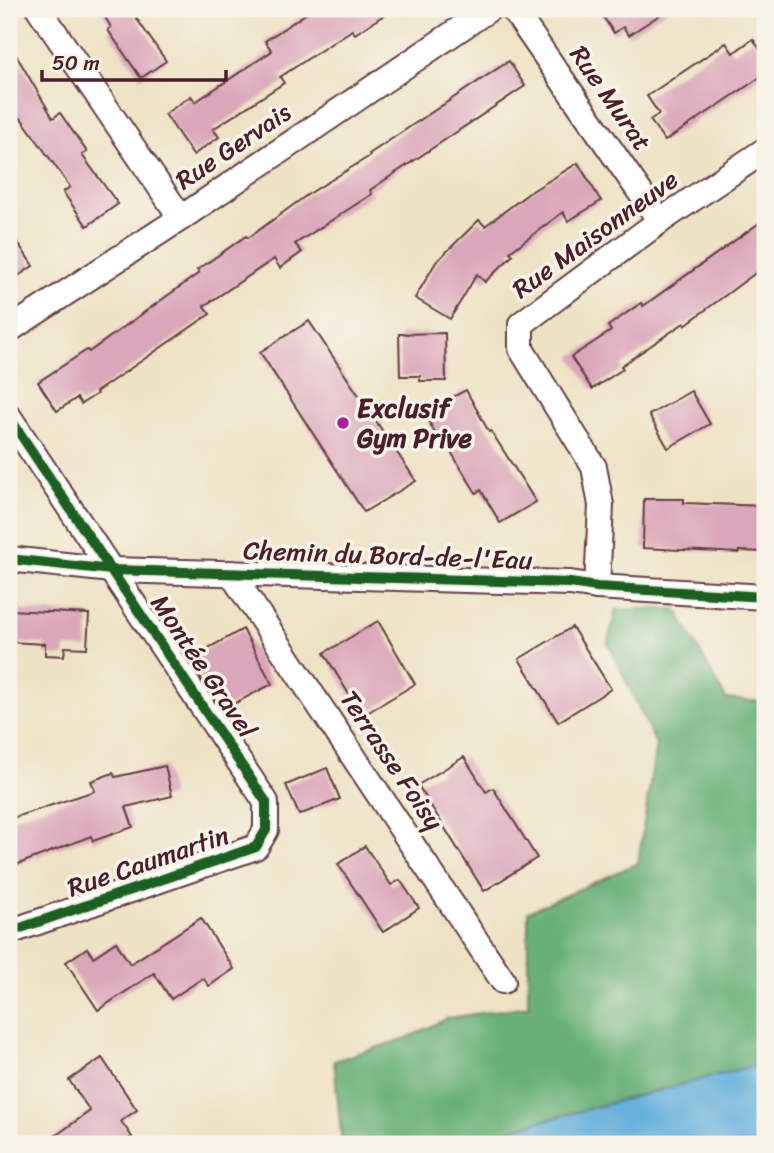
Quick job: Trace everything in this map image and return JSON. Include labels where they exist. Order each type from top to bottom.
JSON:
[{"type":"street","points":[[39,9],[181,218]]},
{"type":"street","name":"Rue Gervais","points":[[9,330],[181,218],[489,9]]},
{"type":"street","name":"Rue Murat","points":[[513,9],[660,221]]},
{"type":"street","name":"Rue Maisonneuve","points":[[597,587],[601,505],[594,467],[522,349],[522,324],[660,221],[765,150]]},
{"type":"street","name":"Montée Gravel","points":[[9,417],[266,802]]},
{"type":"street","name":"Chemin du Bord-de-l'Eau","points":[[9,559],[112,570],[570,583],[765,597]]},
{"type":"street","name":"Terrasse Foisy","points":[[231,573],[503,981]]},
{"type":"street","name":"Rue Caumartin","points":[[9,932],[256,847],[266,830],[266,802]]},
{"type":"green space","points":[[616,609],[676,609],[726,699],[765,702],[765,1065],[756,1065],[454,1144],[342,1144],[334,1061],[407,1038],[448,1018],[528,1006],[528,912],[638,863],[656,744],[608,642]]},
{"type":"water","points":[[756,1065],[765,1065],[765,1144],[454,1144]]},
{"type":"building","points":[[100,9],[130,9],[166,61],[141,78],[108,30],[111,27]]},
{"type":"building","points":[[313,9],[393,9],[355,34],[352,30],[280,77],[284,83],[213,129],[219,137],[193,155],[165,114],[191,96],[195,102],[272,51],[265,41]]},
{"type":"building","points":[[598,9],[669,9],[629,35],[623,27],[614,33]]},
{"type":"building","points":[[753,39],[765,57],[765,74],[665,141],[650,120],[659,114],[647,96],[726,43],[733,53]]},
{"type":"building","points":[[9,43],[53,118],[60,113],[87,152],[82,155],[118,204],[87,226],[63,192],[70,187],[21,118],[9,125]]},
{"type":"building","points":[[509,61],[525,86],[370,190],[372,194],[295,244],[302,252],[280,268],[274,259],[204,306],[210,314],[96,392],[97,394],[81,404],[77,398],[57,411],[38,382],[87,350],[89,352],[246,236],[248,238],[307,195],[370,156],[369,154]]},
{"type":"building","points":[[578,163],[601,201],[568,221],[563,212],[510,252],[513,255],[485,282],[477,274],[450,319],[415,298],[436,262],[479,220],[485,226],[529,193]]},
{"type":"building","points":[[765,219],[765,266],[592,389],[571,357],[611,331],[608,326],[641,303],[643,306]]},
{"type":"building","points":[[9,229],[33,266],[9,282]]},
{"type":"building","points":[[309,321],[416,481],[364,512],[260,352]]},
{"type":"building","points":[[445,333],[446,381],[420,381],[420,376],[400,376],[399,334]]},
{"type":"building","points":[[466,390],[489,432],[491,431],[536,502],[500,523],[481,490],[476,493],[442,437],[438,439],[424,412]]},
{"type":"building","points":[[691,391],[710,424],[668,448],[649,415]]},
{"type":"building","points":[[644,499],[684,499],[684,503],[765,506],[765,552],[643,548]]},
{"type":"building","points":[[9,610],[89,614],[87,648],[65,647],[64,656],[45,655],[45,644],[9,642]]},
{"type":"building","points":[[378,621],[415,684],[362,716],[324,653]]},
{"type":"building","points":[[572,627],[611,689],[558,722],[519,659]]},
{"type":"building","points":[[243,629],[272,684],[222,710],[188,659]]},
{"type":"building","points":[[464,757],[486,792],[493,788],[537,858],[484,891],[418,785]]},
{"type":"building","points":[[165,766],[172,796],[126,807],[133,827],[93,841],[91,836],[16,865],[9,845],[9,819],[95,791],[91,781],[113,773],[115,777]]},
{"type":"building","points":[[327,768],[340,799],[299,815],[286,785]]},
{"type":"building","points":[[365,846],[391,885],[400,880],[419,908],[383,932],[338,864]]},
{"type":"building","points":[[201,918],[234,969],[209,986],[203,978],[171,999],[154,973],[98,1010],[66,962],[87,948],[93,957],[116,942],[130,964]]},
{"type":"building","points":[[102,1058],[137,1110],[121,1121],[132,1137],[121,1144],[44,1144],[90,1111],[69,1080]]},
{"type":"cycle path","points":[[9,417],[266,802],[266,830],[256,847],[9,932]]},
{"type":"cycle path","points":[[9,559],[112,570],[570,583],[765,597]]},
{"type":"place","name":"Exclusif Gym Prive","points":[[343,423]]}]
